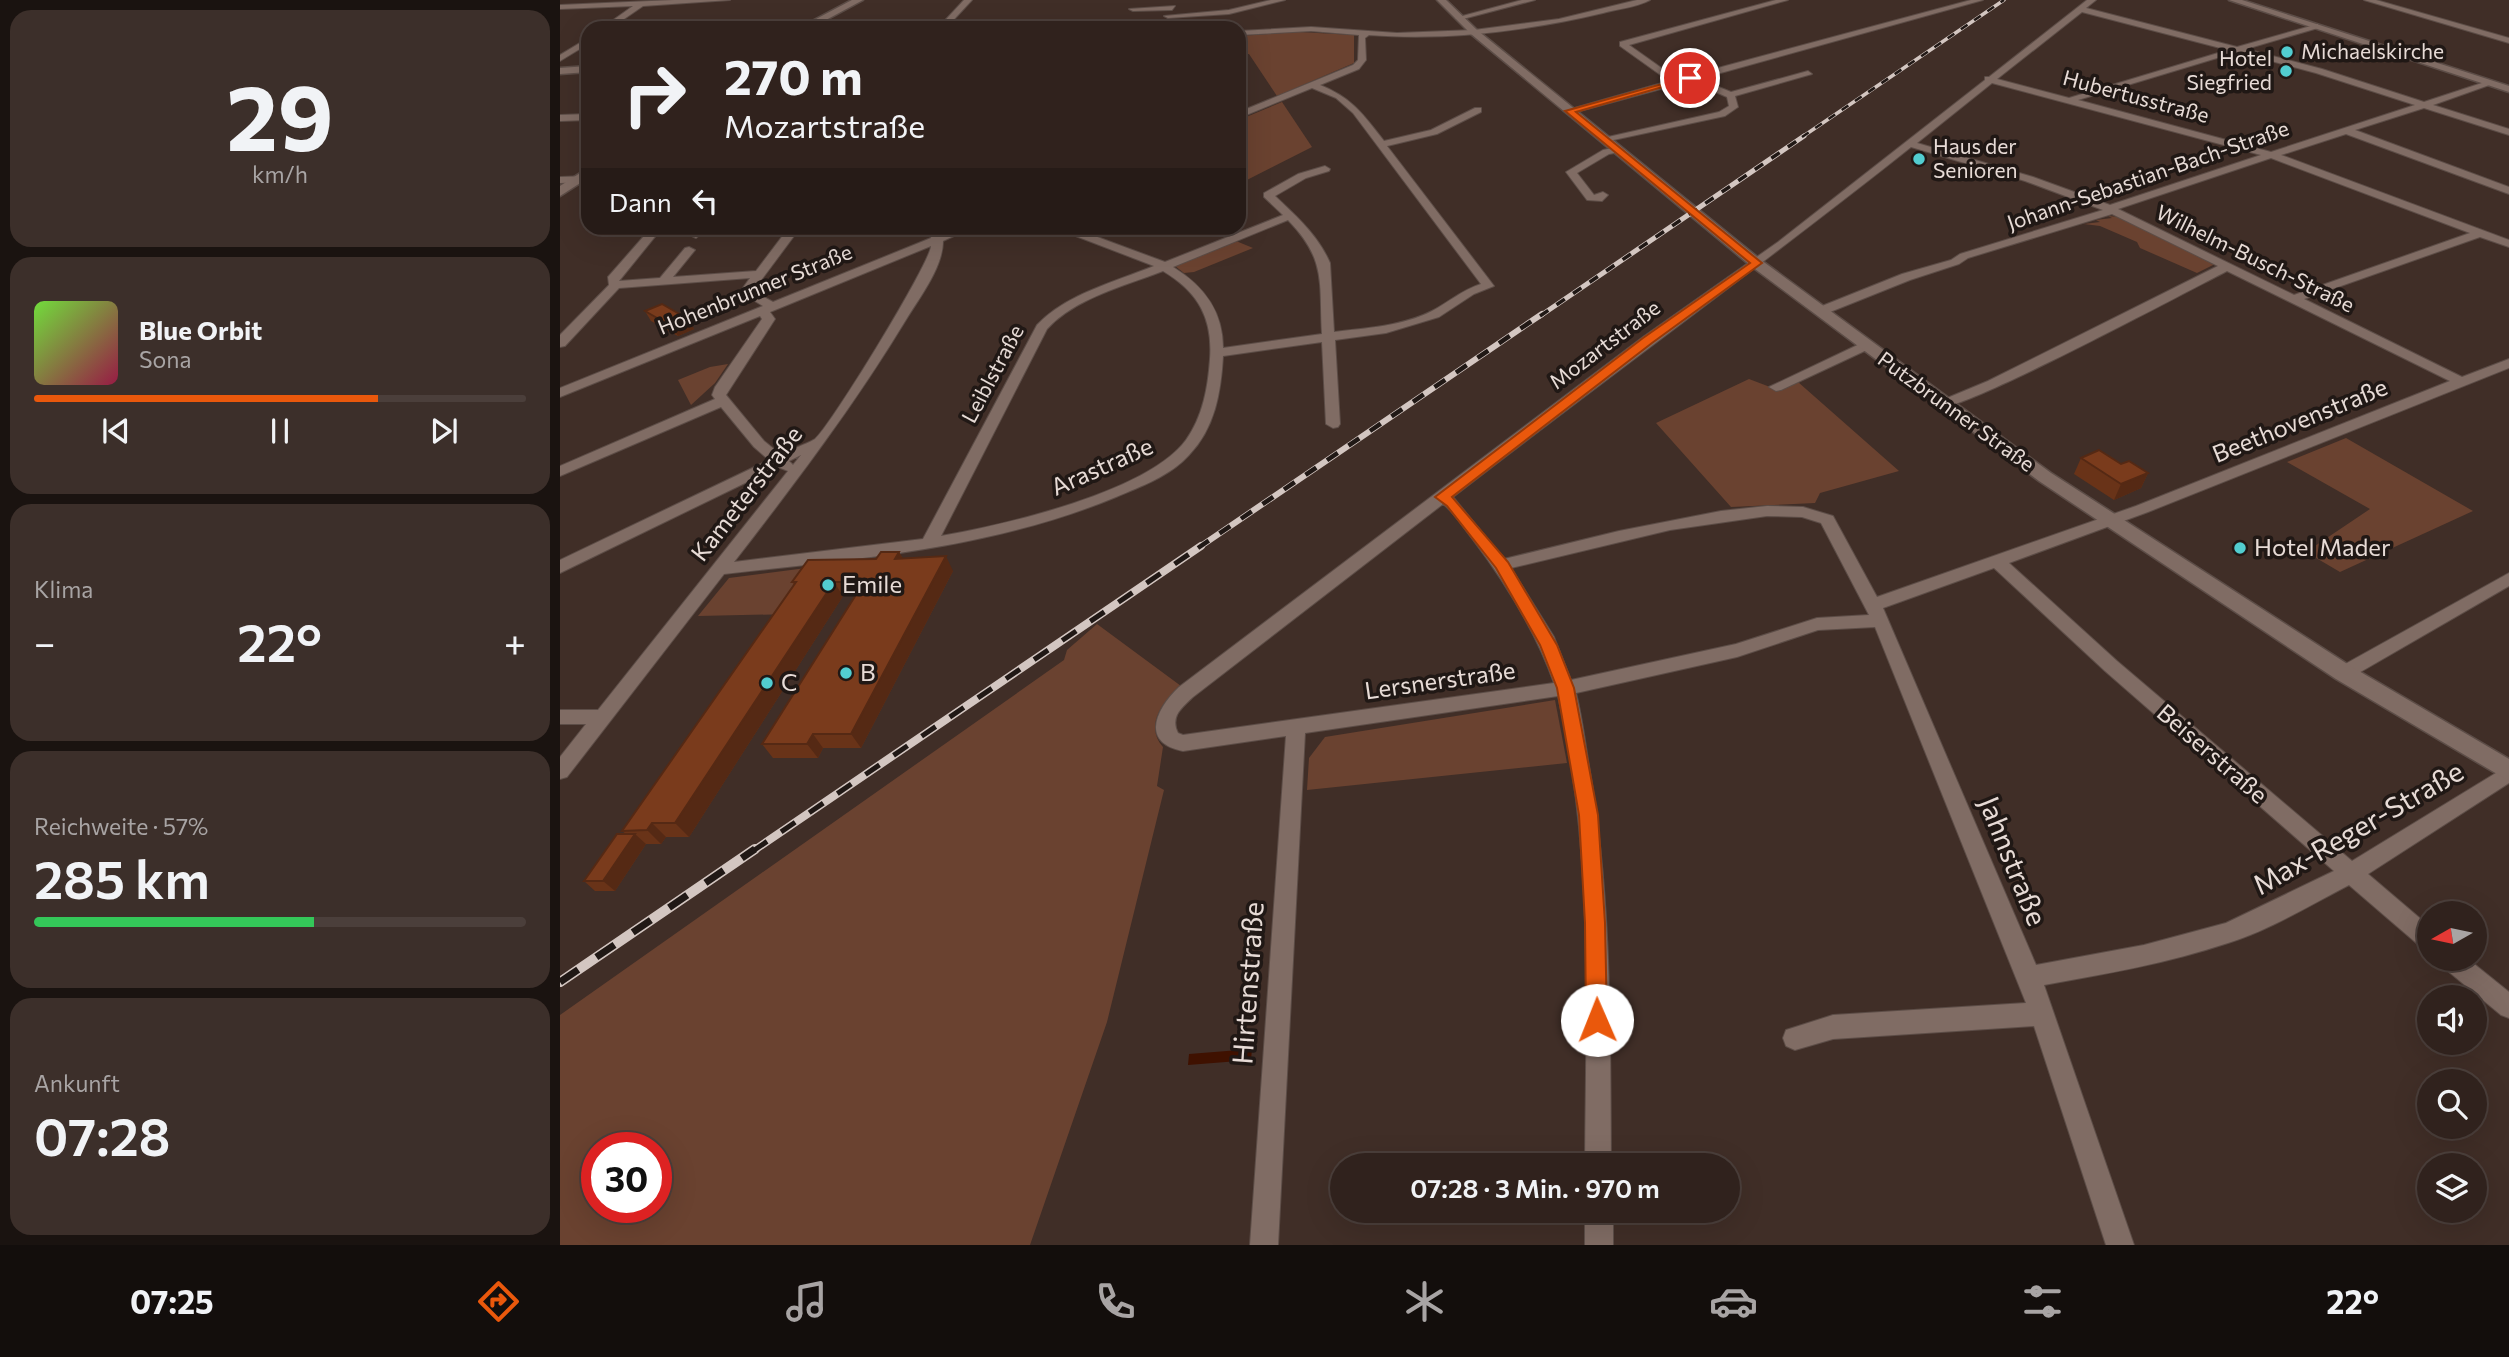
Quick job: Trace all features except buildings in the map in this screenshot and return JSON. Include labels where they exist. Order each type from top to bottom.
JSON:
[{"type":"main road","points":[[818,21],[859,0]]},
{"type":"main road","name":"Putzbrunner Straße","points":[[1441,0],[1474,32],[1756,263],[1945,404],[2108,520],[2344,673],[2509,772]]},
{"type":"main road","points":[[2233,0],[2509,89]]},
{"type":"main road","points":[[560,71],[581,70]]},
{"type":"main road","points":[[560,192],[581,180]]},
{"type":"street","points":[[560,7],[726,0]]},
{"type":"street","points":[[948,21],[968,0]]},
{"type":"street","points":[[1168,16],[1229,12],[1281,0]]},
{"type":"street","points":[[1460,18],[1531,0]]},
{"type":"street","points":[[1246,33],[1311,29],[1367,33],[1474,32],[1559,21],[1646,0]]},
{"type":"street","points":[[1676,82],[1623,44],[1784,0]]},
{"type":"street","points":[[1569,111],[1979,0]]},
{"type":"street","name":"Mozartstraße","points":[[1168,737],[1165,728],[1172,705],[1656,334],[1756,263],[2092,0]]},
{"type":"street","points":[[2368,0],[2509,41]]},
{"type":"street","points":[[616,21],[645,2]]},
{"type":"street","points":[[1166,21],[1174,4]]},
{"type":"street","points":[[1133,9],[1174,4]]},
{"type":"street","points":[[2081,9],[2426,104],[2509,132]]},
{"type":"street","points":[[2072,100],[2315,26]]},
{"type":"street","points":[[1246,113],[1360,63],[1361,37],[1367,33]]},
{"type":"street","points":[[560,59],[581,45]]},
{"type":"street","points":[[1730,95],[1808,74]]},
{"type":"street","points":[[1604,139],[1722,114],[1733,107],[1734,102],[1730,95],[1690,78]]},
{"type":"street","name":"Hubertusstraße","points":[[1988,79],[2269,154],[2509,244]]},
{"type":"street","name":"Johann-Sebastian-Bach-Straße","points":[[1821,312],[1906,276],[1955,262],[1964,256],[2010,244],[2024,236],[2070,222],[2080,222],[2269,154],[2491,83]]},
{"type":"street","points":[[1217,353],[1385,329],[1435,314],[1470,291],[1488,286],[1383,144],[1348,102],[1312,85]]},
{"type":"street","points":[[1383,144],[1434,132],[1469,117],[1478,110]]},
{"type":"street","points":[[560,118],[581,117]]},
{"type":"street","points":[[2345,130],[2509,191]]},
{"type":"street","name":"Wilhelm-Busch-Straße","points":[[1907,143],[2029,179],[2111,209],[2462,382]]},
{"type":"street","points":[[1584,189],[1572,172],[1606,152],[1617,150]]},
{"type":"street","points":[[1325,169],[1302,176],[1268,195],[1311,238],[1322,256],[1333,424]]},
{"type":"street","points":[[560,180],[581,179]]},
{"type":"street","name":"Leiblstraße","points":[[1246,233],[1289,216]]},
{"type":"street","points":[[2294,299],[2481,233]]},
{"type":"street","points":[[2494,238],[2509,234]]},
{"type":"street","points":[[615,285],[612,279],[650,235]]},
{"type":"street","name":"Hohenbrunner Straße","points":[[560,393],[766,308],[932,235]]},
{"type":"street","name":"Kameterstraße","points":[[560,771],[821,440],[861,383],[916,293],[937,251],[937,235]]},
{"type":"street","name":"Arastraße","points":[[719,569],[930,542],[1006,529],[1069,511],[1130,485],[1176,460],[1195,436],[1209,410],[1217,353],[1214,324],[1208,304],[1184,278],[1163,266],[1083,235]]},
{"type":"street","name":"Leiblstraße","points":[[930,542],[1041,328],[1067,306],[1241,235]]},
{"type":"street","points":[[788,236],[746,292],[766,308],[769,319],[719,395],[760,444],[779,462],[796,472]]},
{"type":"street","points":[[664,281],[690,250]]},
{"type":"street","points":[[1945,404],[1980,390],[2227,266]]},
{"type":"street","points":[[560,343],[615,285],[758,274]]},
{"type":"street","points":[[1776,387],[1866,345]]},
{"type":"street","name":"Beethovenstraße","points":[[1998,562],[2509,363]]},
{"type":"street","points":[[560,471],[723,401]]},
{"type":"street","points":[[560,567],[821,440]]},
{"type":"street","points":[[1442,497],[1452,503],[1502,565],[1548,645],[1566,688],[1589,815],[1595,923],[1598,1153]]},
{"type":"street","name":"Jahnstraße","points":[[1502,565],[1702,517],[1797,512],[1820,514],[1836,532],[1878,613],[2029,977],[2120,1245]]},
{"type":"street","name":"Lersnerstraße","points":[[1168,737],[1175,743],[1184,743],[1566,688],[1737,650],[1817,624],[1878,613],[1998,562]]},
{"type":"street","name":"Beiserstraße","points":[[1998,562],[2111,666],[2417,930]]},
{"type":"street","points":[[2344,673],[2509,579]]},
{"type":"street","points":[[560,717],[602,717]]},
{"type":"street","name":"Hirtenstraße","points":[[1264,1245],[1296,725]]},
{"type":"street","name":"Max-Reger-Straße","points":[[2029,977],[2144,956],[2228,933],[2349,874],[2509,772]]},
{"type":"street","points":[[2466,971],[2509,1007]]},
{"type":"street","points":[[1795,1038],[1833,1027],[2042,1014]]},
{"type":"street","points":[[1599,1223],[1599,1245]]},
{"type":"shaded area","points":[[1299,32],[1354,35],[1354,63],[1277,96],[1249,54],[1246,54],[1246,36]]},
{"type":"shaded area","points":[[1282,102],[1312,147],[1246,180],[1246,117]]},
{"type":"shaded area","points":[[2108,216],[2119,217],[2215,264],[2197,273],[2140,248],[2137,242],[2100,226],[2084,224],[2112,218]]},
{"type":"shaded area","points":[[1236,241],[1253,248],[1194,272],[1184,273],[1175,266]]},
{"type":"shaded area","points":[[728,364],[715,383],[691,405],[678,380],[710,367]]},
{"type":"shaded area","points":[[1749,379],[1778,390],[1798,382],[1899,471],[1820,493],[1815,503],[1731,507],[1656,423]]},
{"type":"shaded area","points":[[2346,438],[2473,511],[2340,572],[2306,552],[2370,509],[2287,462]]},
{"type":"shaded area","points":[[814,567],[793,614],[698,616],[729,578]]},
{"type":"shaded area","points":[[1097,624],[1181,686],[1162,706],[1156,722],[1155,731],[1163,747],[1157,786],[1164,790],[1107,1022],[1030,1245],[560,1245],[560,1015],[1064,660],[1067,650]]},
{"type":"shaded area","points":[[1555,700],[1567,763],[1307,790],[1309,758],[1325,737]]},
{"type":"shaded area","points":[[1252,1049],[1251,1060],[1188,1065],[1189,1054]]},
{"type":"railway","points":[[1802,137],[2004,0]]},
{"type":"railway","points":[[1540,316],[1804,136]]},
{"type":"railway","points":[[1198,548],[1542,314]]},
{"type":"railway","points":[[753,851],[1201,546]]},
{"type":"railway","points":[[560,982],[755,849]]},
{"type":"place","name":"Michaelskirche","points":[[2287,52]]},
{"type":"place","name":"Hotel Siegfried","points":[[2286,71]]},
{"type":"place","name":"Haus der Senioren","points":[[1919,159]]},
{"type":"place","name":"Hotel Mader","points":[[2240,548]]},
{"type":"place","name":"Emile","points":[[828,585]]},
{"type":"place","name":"B","points":[[846,673]]},
{"type":"place","name":"C","points":[[767,683]]},
{"type":"route","points":[[1597,1020],[1589,815],[1566,688],[1548,645],[1502,565],[1452,503],[1442,497],[1647,340],[1756,263],[1569,111],[1690,78]]}]
